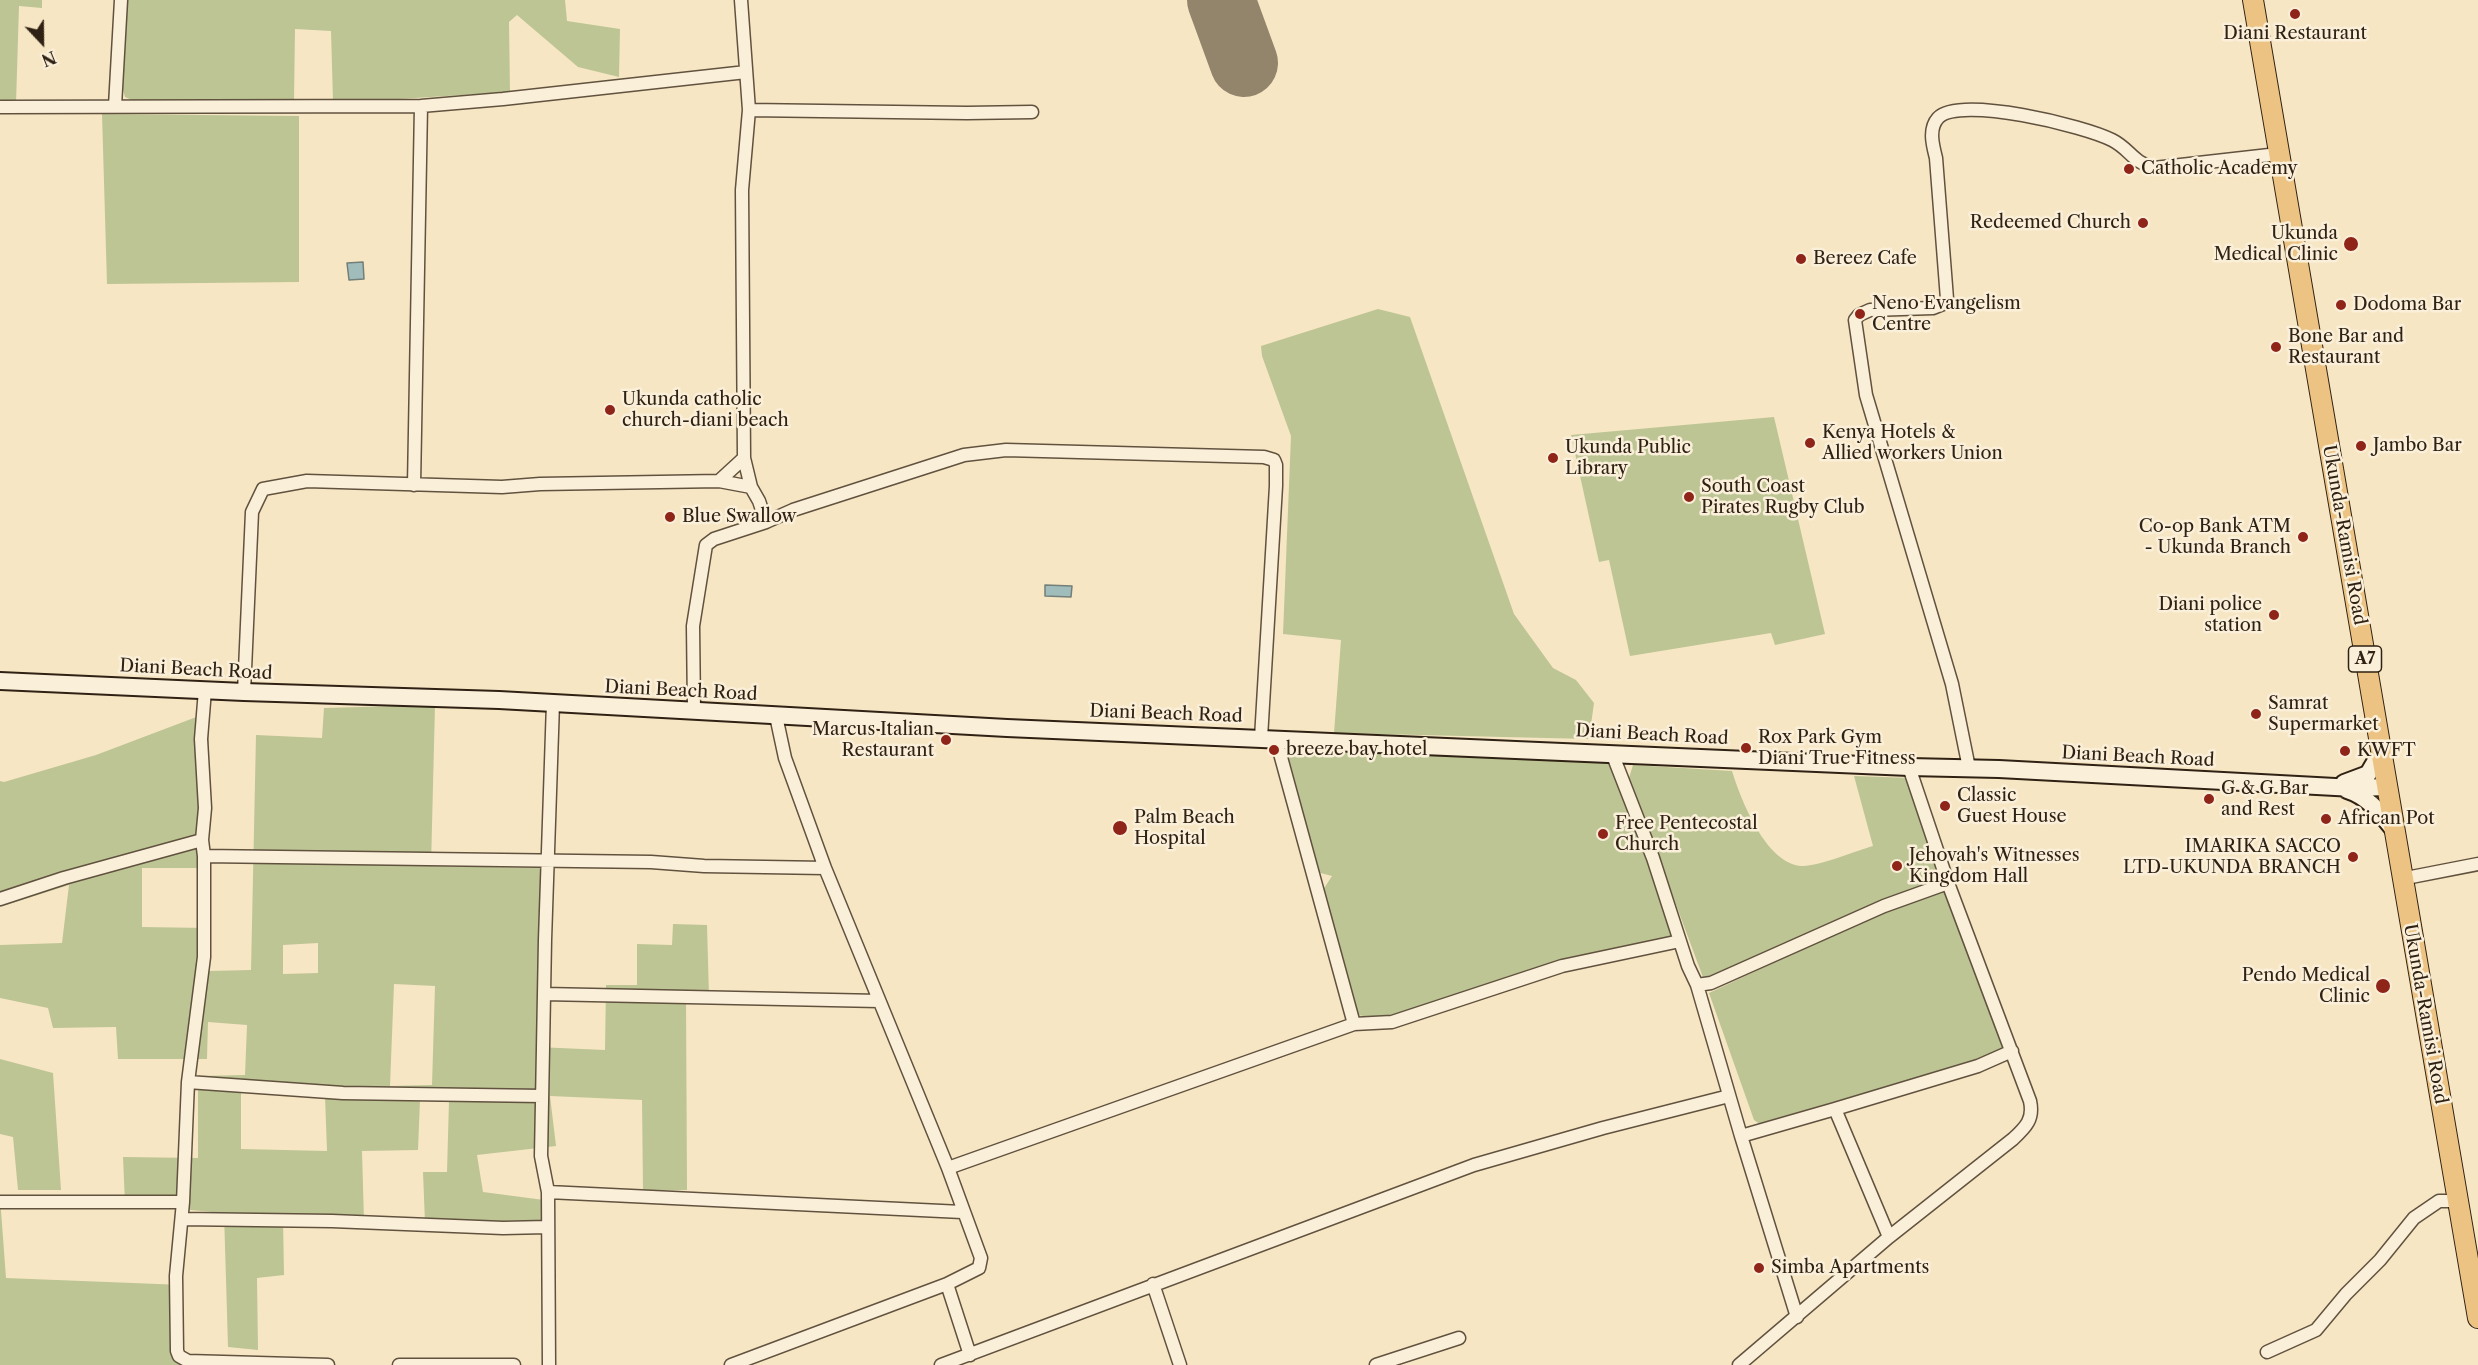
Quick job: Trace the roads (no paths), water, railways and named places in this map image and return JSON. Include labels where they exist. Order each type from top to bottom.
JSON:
[{"type":"highway","name":"Ukunda-Ramisi Road","points":[[2253,0],[2395,831],[2401,879],[2478,1318]]},
{"type":"main road","name":"Diani Beach Road","points":[[0,681],[553,703],[776,716],[1969,768],[2354,788],[2387,787]]},
{"type":"main road","points":[[2331,786],[2353,781],[2368,774],[2381,752]]},
{"type":"main road","points":[[2331,786],[2363,797],[2395,831]]},
{"type":"street","points":[[116,106],[121,0]]},
{"type":"street","points":[[741,0],[749,110],[742,190],[744,458],[751,487],[759,501],[766,522]]},
{"type":"street","points":[[0,107],[421,106],[746,72]]},
{"type":"street","points":[[414,485],[421,106]]},
{"type":"street","points":[[1969,768],[1952,684],[1866,395],[1855,320],[1865,311],[1933,308],[1943,304],[1947,299],[1936,158],[1932,143],[1933,128],[1938,118],[1958,110],[1978,108],[2081,128],[2114,141],[2140,164],[2154,168],[2278,154]]},
{"type":"street","points":[[749,110],[1032,112]]},
{"type":"street","points":[[694,710],[693,626],[706,545],[714,539],[766,522],[793,510],[964,455],[1006,450],[1253,457],[1274,460],[1276,486],[1269,738],[1354,1023]]},
{"type":"street","points":[[719,481],[744,458]]},
{"type":"street","points":[[244,692],[252,512],[260,492],[267,487],[308,481],[502,487],[540,484],[719,481],[751,487]]},
{"type":"street","points":[[205,690],[201,739],[205,808],[202,840],[204,957],[188,1082],[182,1220],[176,1276],[177,1351],[188,1361],[328,1365]]},
{"type":"street","points":[[549,1365],[548,1192],[541,1156],[547,861],[553,703]]},
{"type":"street","points":[[731,1365],[947,1284],[981,1265],[981,1258],[962,1212],[948,1168],[825,868],[784,758],[776,716]]},
{"type":"street","points":[[1612,753],[1653,858],[1688,966],[1697,985],[1797,1317]]},
{"type":"street","points":[[1739,1365],[1888,1237],[2027,1126],[2032,1116],[2012,1051],[1948,883],[1909,767]]},
{"type":"street","points":[[0,899],[64,878],[202,840]]},
{"type":"street","points":[[204,856],[651,862],[704,866],[825,868]]},
{"type":"street","points":[[2401,879],[2478,864]]},
{"type":"street","points":[[1697,985],[1711,982],[1884,906],[1948,883]]},
{"type":"street","points":[[948,1168],[1354,1023],[1392,1022],[1562,966],[1680,941]]},
{"type":"street","points":[[544,994],[879,1001]]},
{"type":"street","points":[[1741,1136],[1978,1066],[2012,1051]]},
{"type":"street","points":[[188,1082],[343,1093],[542,1096]]},
{"type":"street","points":[[941,1365],[1474,1165],[1603,1128],[1729,1096]]},
{"type":"street","points":[[1835,1109],[1888,1237]]},
{"type":"street","points":[[548,1192],[962,1212]]},
{"type":"street","points":[[2267,1352],[2316,1330],[2346,1294],[2380,1260],[2414,1218],[2439,1201],[2458,1201]]},
{"type":"street","points":[[0,1202],[183,1202]]},
{"type":"street","points":[[182,1220],[332,1221],[503,1228],[547,1227]]},
{"type":"street","points":[[947,1284],[970,1355]]},
{"type":"street","points":[[1153,1284],[1180,1365]]},
{"type":"street","points":[[1376,1365],[1459,1338]]},
{"type":"street","points":[[399,1365],[514,1365]]},
{"type":"water","points":[[363,262],[364,279],[349,280],[347,263]]},
{"type":"water","points":[[1045,585],[1072,586],[1071,597],[1045,596]]},
{"type":"place","name":"Diani Restaurant","points":[[2295,14]]},
{"type":"place","name":"Catholic Academy","points":[[2129,169]]},
{"type":"place","name":"Redeemed Church","points":[[2143,223]]},
{"type":"place","name":"Ukunda Medical Clinic","points":[[2351,244]]},
{"type":"place","name":"Bereez Cafe","points":[[1801,259]]},
{"type":"place","name":"Dodoma Bar","points":[[2341,305]]},
{"type":"place","name":"Neno Evangelism Centre","points":[[1860,314]]},
{"type":"place","name":"Bone Bar and Restaurant","points":[[2276,347]]},
{"type":"place","name":"Ukunda catholic church-diani beach","points":[[610,410]]},
{"type":"place","name":"Kenya Hotels & Allied workers Union","points":[[1810,443]]},
{"type":"place","name":"Jambo Bar","points":[[2361,446]]},
{"type":"place","name":"Ukunda Public Library","points":[[1553,458]]},
{"type":"place","name":"South Coast Pirates Rugby Club","points":[[1689,497]]},
{"type":"place","name":"Blue Swallow","points":[[670,517]]},
{"type":"place","name":"Co-op Bank ATM - Ukunda Branch","points":[[2303,537]]},
{"type":"place","name":"Diani police station","points":[[2274,615]]},
{"type":"place","name":"Samrat Supermarket","points":[[2256,714]]},
{"type":"place","name":"Marcus Italian Restaurant","points":[[946,740]]},
{"type":"place","name":"Rox Park Gym Diani True Fitness","points":[[1746,748]]},
{"type":"place","name":"breeze bay hotel","points":[[1274,750]]},
{"type":"place","name":"KWFT","points":[[2345,751]]},
{"type":"place","name":"G & G Bar and Rest","points":[[2209,799]]},
{"type":"place","name":"Classic Guest House","points":[[1945,806]]},
{"type":"place","name":"African Pot","points":[[2326,819]]},
{"type":"place","name":"Palm Beach Hospital","points":[[1120,828]]},
{"type":"place","name":"Free Pentecostal Church","points":[[1603,834]]},
{"type":"place","name":"IMARIKA SACCO LTD-UKUNDA BRANCH","points":[[2353,857]]},
{"type":"place","name":"Jehovah's Witnesses Kingdom Hall","points":[[1897,866]]},
{"type":"place","name":"Pendo Medical Clinic","points":[[2383,986]]},
{"type":"place","name":"Simba Apartments","points":[[1759,1268]]}]
